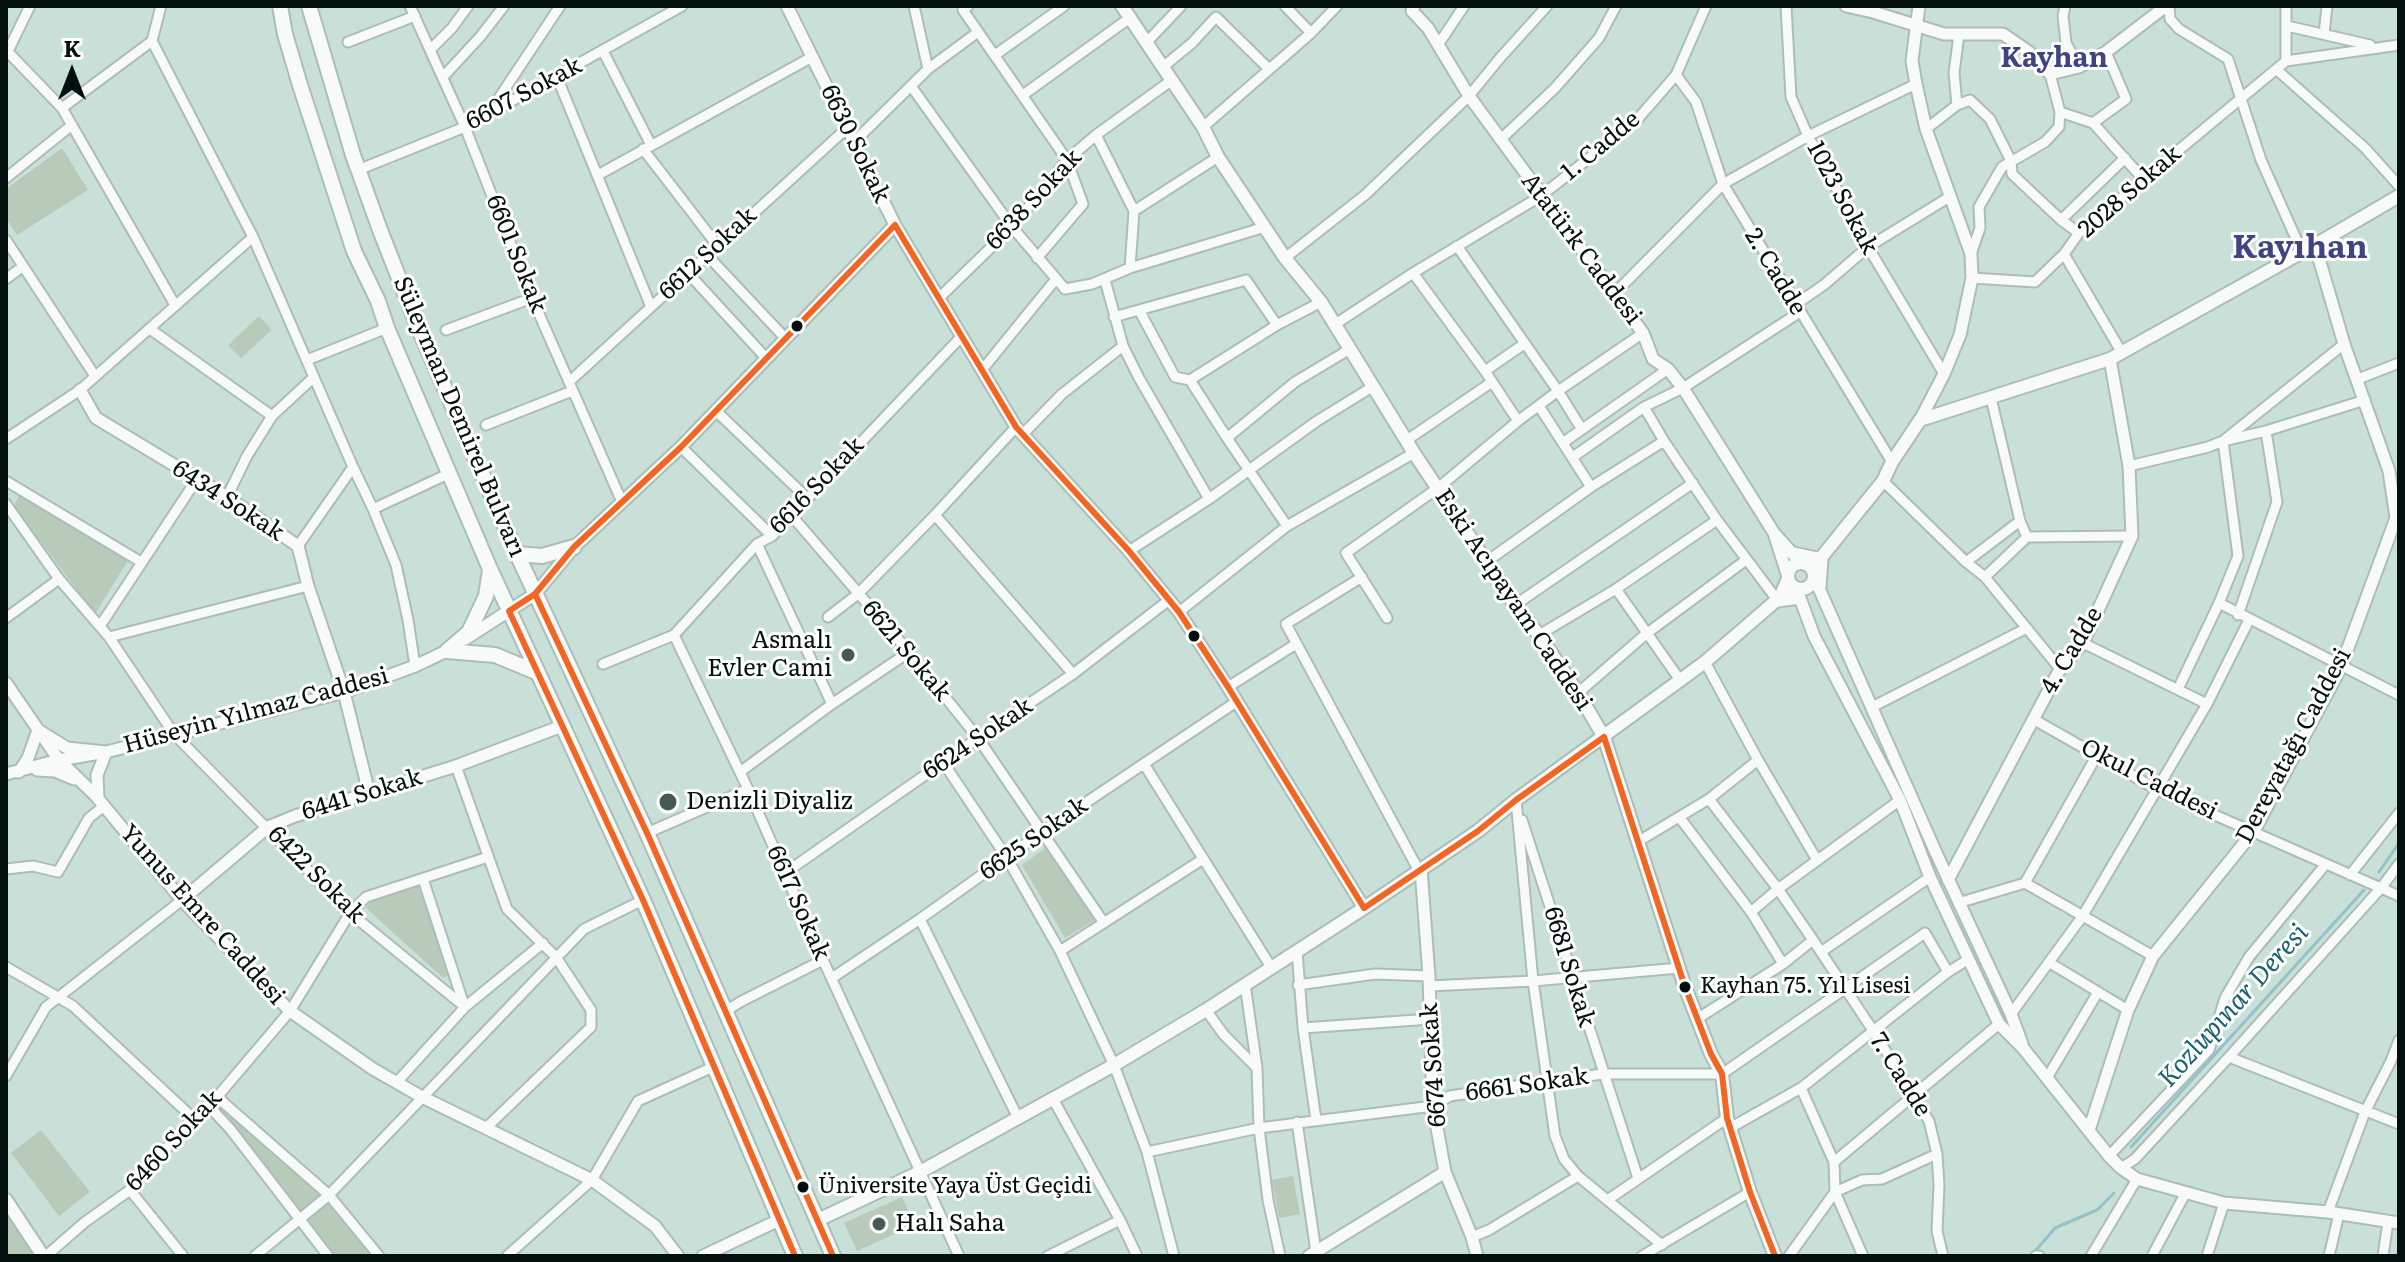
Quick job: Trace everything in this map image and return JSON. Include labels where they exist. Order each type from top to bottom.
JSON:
[{"type":"main road","name":"Süleyman Demirel Bulvarı","points":[[280,6],[293,59],[354,251],[378,301],[490,569],[643,900],[795,1256]]},
{"type":"main road","name":"Süleyman Demirel Bulvarı","points":[[309,6],[358,170],[419,329],[535,594],[647,833],[833,1256]]},
{"type":"main road","name":"Eski Acıpayam Caddesi","points":[[1122,6],[1285,258],[1321,302],[1414,453],[1578,693],[1604,737],[1679,968],[1711,1054],[1722,1074],[1729,1123],[1750,1192],[1775,1256]]},
{"type":"main road","points":[[1794,587],[1807,587],[1822,559],[1883,481],[1920,420],[2116,356],[2399,196]]},
{"type":"main road","points":[[517,554],[542,556],[574,547]]},
{"type":"main road","points":[[1794,587],[1792,566],[1813,574]]},
{"type":"main road","points":[[447,651],[469,632],[486,596],[490,569]]},
{"type":"main road","points":[[818,1220],[920,1172],[1114,1065],[1364,908],[1478,831],[1705,662],[1794,587]]},
{"type":"main road","points":[[447,651],[495,655],[536,672]]},
{"type":"main road","points":[[6,1200],[44,1256]]},
{"type":"street","points":[[30,6],[7,51],[62,108],[175,305]]},
{"type":"street","points":[[62,108],[152,41],[161,6]]},
{"type":"street","name":"6601 Sokak","points":[[410,6],[465,127],[532,298],[622,502]]},
{"type":"street","points":[[430,50],[468,6]]},
{"type":"street","points":[[443,77],[504,6]]},
{"type":"street","points":[[489,113],[560,6]]},
{"type":"street","name":"6607 Sokak","points":[[358,170],[465,127],[682,6]]},
{"type":"street","name":"6630 Sokak","points":[[787,6],[895,225],[1020,430],[1129,551],[1179,612],[1364,908]]},
{"type":"street","points":[[914,6],[928,69]]},
{"type":"street","points":[[968,6],[963,10],[1067,160],[1083,204],[1037,258]]},
{"type":"street","points":[[995,55],[1064,6]]},
{"type":"street","points":[[1147,42],[1181,6]]},
{"type":"street","points":[[1285,6],[1311,33]]},
{"type":"street","points":[[1203,127],[1311,33],[1337,6]]},
{"type":"street","points":[[1438,45],[1464,6]]},
{"type":"street","points":[[1285,258],[1365,195],[1469,96],[1547,6]]},
{"type":"street","points":[[1500,140],[1555,88],[1599,38],[1616,6]]},
{"type":"street","name":"1. Cadde","points":[[1334,325],[1541,196],[1636,121],[1676,75],[1706,6]]},
{"type":"street","name":"1023 Sokak","points":[[1786,6],[1791,97],[1808,136],[1868,247],[1944,374]]},
{"type":"street","points":[[1846,6],[1944,34],[2003,34],[2029,52],[2050,74],[2060,112],[2059,127],[2045,142],[2002,167],[1979,207],[1980,228],[1971,254]]},
{"type":"street","points":[[1919,6],[1912,61],[1916,84],[1926,129],[1971,254],[1972,278],[1960,335],[1920,420]]},
{"type":"street","points":[[2065,6],[2066,43],[2079,67]]},
{"type":"street","points":[[2050,74],[2079,67],[2106,52],[2168,6],[2170,19],[2179,29],[2228,59],[2261,160],[2302,252]]},
{"type":"street","points":[[2286,6],[2286,61],[2399,45]]},
{"type":"street","points":[[2324,34],[2327,6]]},
{"type":"street","name":"Atatürk Caddesi","points":[[1410,8],[1428,28],[1500,140],[1643,333],[1653,359],[1668,369],[1683,388],[1774,533]]},
{"type":"street","points":[[348,42],[415,16]]},
{"type":"street","points":[[1023,95],[1131,17]]},
{"type":"street","points":[[1163,67],[1192,43],[1216,17],[1269,69]]},
{"type":"street","points":[[2287,26],[2378,47]]},
{"type":"street","points":[[853,143],[928,69],[978,32]]},
{"type":"street","points":[[1957,105],[1954,73],[1959,34]]},
{"type":"street","points":[[152,41],[253,237],[373,509],[396,565],[415,666]]},
{"type":"street","points":[[603,51],[647,147],[717,245]]},
{"type":"street","points":[[2093,123],[2126,99],[2106,52]]},
{"type":"street","points":[[598,175],[812,57]]},
{"type":"street","name":"2028 Sokak","points":[[1972,278],[2035,282],[2064,254],[2079,233],[2286,61]]},
{"type":"street","points":[[2277,70],[2365,148],[2399,186]]},
{"type":"street","name":"2. Cadde","points":[[1676,75],[1696,102],[1723,184],[1892,462]]},
{"type":"street","points":[[557,77],[651,307]]},
{"type":"street","name":"6638 Sokak","points":[[939,298],[1012,227],[1067,160],[1172,80]]},
{"type":"street","points":[[1614,294],[1723,184],[1808,136],[1916,84]]},
{"type":"street","points":[[911,86],[1012,227],[1065,289],[1105,280],[1130,268],[1265,227]]},
{"type":"street","points":[[1926,129],[1957,105],[1970,100],[1990,119],[2011,161],[2012,174],[2079,233]]},
{"type":"street","points":[[2060,112],[2093,123],[2144,180]]},
{"type":"street","points":[[6,178],[72,125]]},
{"type":"street","name":"6612 Sokak","points":[[571,386],[717,245],[847,128]]},
{"type":"street","points":[[1096,135],[1134,211],[1130,268]]},
{"type":"street","points":[[1134,211],[1218,157]]},
{"type":"street","points":[[2061,220],[2125,158]]},
{"type":"street","points":[[1573,457],[1644,407],[1683,388],[1798,309],[1868,247],[1951,196]]},
{"type":"street","name":"Hüseyin Yılmaz Caddesi","points":[[16,772],[344,692],[447,651],[535,594],[574,547],[681,447],[895,225]]},
{"type":"street","points":[[6,439],[80,390],[253,237]]},
{"type":"street","points":[[6,240],[95,376]]},
{"type":"street","name":"Dereyatağı Caddesi","points":[[2089,1130],[2128,1010],[2153,956],[2254,831],[2341,667],[2396,518],[2389,471],[2344,344],[2315,245]]},
{"type":"street","points":[[1457,246],[1581,428]]},
{"type":"street","points":[[2064,254],[2116,356]]},
{"type":"street","points":[[707,255],[786,339]]},
{"type":"street","points":[[6,279],[22,267]]},
{"type":"street","points":[[688,273],[766,358]]},
{"type":"street","points":[[1413,273],[1518,421]]},
{"type":"street","points":[[982,370],[1056,279]]},
{"type":"street","points":[[1105,280],[1123,346],[1209,499]]},
{"type":"street","points":[[1114,317],[1246,280],[1277,325]]},
{"type":"street","points":[[446,330],[532,298]]},
{"type":"street","points":[[1139,310],[1175,377],[1190,380],[1277,325],[1321,302]]},
{"type":"street","points":[[307,360],[387,328]]},
{"type":"street","points":[[150,329],[272,416]]},
{"type":"street","points":[[1387,618],[1346,553],[1438,488],[1558,391],[1643,333]]},
{"type":"street","name":"6616 Sokak","points":[[674,635],[757,544],[772,536],[961,337]]},
{"type":"street","points":[[1485,371],[1524,344]]},
{"type":"street","points":[[2223,441],[2344,344]]},
{"type":"street","points":[[828,617],[858,594],[1020,430],[1123,346]]},
{"type":"street","points":[[1227,438],[1295,382],[1350,349]]},
{"type":"street","name":"4. Cadde","points":[[1948,880],[2060,669],[2083,643],[2132,536],[2129,466],[2116,356]]},
{"type":"street","points":[[2358,379],[2399,363]]},
{"type":"street","points":[[1564,442],[1668,369]]},
{"type":"street","points":[[227,497],[247,456],[272,416],[314,377]]},
{"type":"street","points":[[1190,380],[1287,526]]},
{"type":"street","points":[[1407,440],[1492,382]]},
{"type":"street","points":[[486,425],[571,386]]},
{"type":"street","points":[[1129,551],[1249,472],[1317,421],[1372,387]]},
{"type":"street","name":"6434 Sokak","points":[[80,390],[96,418],[227,497],[298,546],[308,586],[344,692],[369,793]]},
{"type":"street","points":[[1991,398],[2020,521],[2027,537]]},
{"type":"street","points":[[2129,466],[2266,431],[2365,400]]},
{"type":"street","points":[[1539,406],[1591,487]]},
{"type":"street","points":[[1644,407],[1717,520],[1778,601]]},
{"type":"street","points":[[716,411],[807,498]]},
{"type":"street","points":[[2238,615],[2277,502],[2266,431]]},
{"type":"street","points":[[1486,562],[1591,487],[1664,441]]},
{"type":"street","points":[[2178,689],[2238,556],[2223,441]]},
{"type":"street","points":[[681,447],[772,536]]},
{"type":"street","points":[[1179,612],[1287,526],[1414,453]]},
{"type":"street","points":[[298,546],[353,467]]},
{"type":"street","points":[[373,509],[448,474]]},
{"type":"street","points":[[100,626],[197,479]]},
{"type":"street","points":[[6,481],[141,562]]},
{"type":"street","points":[[1883,481],[1985,577],[2060,669]]},
{"type":"street","points":[[1515,605],[1693,483]]},
{"type":"street","name":"6422 Sokak","points":[[6,504],[59,579],[109,637],[174,734],[350,913],[465,1007]]},
{"type":"street","name":"6621 Sokak","points":[[791,515],[978,738],[1104,923]]},
{"type":"street","points":[[935,515],[1073,674]]},
{"type":"street","points":[[1539,635],[1616,589],[1717,520]]},
{"type":"street","points":[[1966,562],[2020,521]]},
{"type":"street","points":[[1774,533],[1813,574],[1958,903],[2011,1014],[2023,1048]]},
{"type":"street","points":[[1774,533],[1814,636],[1900,800],[1930,877],[1999,1024],[2023,1048],[2109,1156],[2137,1179],[2185,1194],[2224,1203],[2333,1213],[2393,1223],[2383,1256]]},
{"type":"street","points":[[1985,577],[2027,537],[2132,536]]},
{"type":"street","points":[[757,544],[832,704]]},
{"type":"street","points":[[1792,553],[1822,559],[1813,574]]},
{"type":"street","points":[[1578,693],[1646,634],[1746,560]]},
{"type":"street","points":[[1362,577],[1286,624],[1420,870]]},
{"type":"street","points":[[6,618],[59,579]]},
{"type":"street","points":[[109,637],[308,586]]},
{"type":"street","points":[[1616,589],[1680,680]]},
{"type":"street","name":"6624 Sokak","points":[[785,873],[1073,674],[1169,600]]},
{"type":"street","points":[[2219,603],[2399,695]]},
{"type":"street","points":[[2011,1014],[2082,917],[2207,704],[2249,620]]},
{"type":"street","points":[[1872,707],[2027,628]]},
{"type":"street","points":[[603,664],[674,635]]},
{"type":"street","name":"6617 Sokak","points":[[674,635],[748,789],[959,1256]]},
{"type":"street","points":[[2083,643],[2207,704]]},
{"type":"street","points":[[1228,687],[1296,644]]},
{"type":"street","points":[[740,772],[909,652]]},
{"type":"street","points":[[1705,662],[1817,860]]},
{"type":"street","name":"Yunus Emre Caddesi","points":[[6,683],[59,760],[99,799],[182,900],[290,1011],[373,1069],[422,1097],[592,1180],[655,1226],[678,1256]]},
{"type":"street","name":"6625 Sokak","points":[[832,978],[1236,702]]},
{"type":"street","name":"Okul Caddesi","points":[[2033,719],[2158,790],[2399,896]]},
{"type":"street","name":"6441 Sokak","points":[[182,900],[268,827],[456,766],[562,726]]},
{"type":"street","points":[[6,869],[33,866],[58,872],[99,799],[97,775],[106,752],[67,748],[38,730],[28,758],[16,772]]},
{"type":"street","points":[[1958,903],[2025,883],[2097,755]]},
{"type":"street","points":[[1639,841],[1709,799],[1758,760]]},
{"type":"street","points":[[943,762],[1007,858],[1060,951],[1114,1065],[1147,1152],[1174,1256]]},
{"type":"street","points":[[1144,764],[1271,967]]},
{"type":"street","points":[[456,766],[507,909],[556,957],[591,1010],[591,1027],[487,1127]]},
{"type":"street","points":[[16,772],[49,770],[64,774],[99,799]]},
{"type":"street","points":[[647,833],[748,789]]},
{"type":"street","name":"7. Cadde","points":[[1709,799],[1813,940],[1929,1121],[1937,1154],[1937,1231],[1943,1256]]},
{"type":"street","points":[[1516,800],[1533,981],[1555,1136],[1564,1159],[1578,1176],[1662,1245]]},
{"type":"street","name":"6681 Sokak","points":[[1516,800],[1638,1178]]},
{"type":"street","points":[[1751,912],[1900,800]]},
{"type":"street","points":[[2350,875],[2399,813]]},
{"type":"street","points":[[1680,818],[1751,912],[1783,964]]},
{"type":"street","points":[[350,913],[366,897],[488,857]]},
{"type":"street","points":[[1060,951],[1203,859]]},
{"type":"street","points":[[2121,1168],[2135,1159],[2229,1057],[2399,864]]},
{"type":"street","points":[[2109,1156],[2209,1050],[2225,998],[2249,957],[2325,865]]},
{"type":"street","name":"6674 Sokak","points":[[1420,870],[1429,981],[1433,1106],[1445,1172],[1477,1256]]},
{"type":"street","points":[[1821,952],[1930,877]]},
{"type":"street","points":[[423,879],[465,1007]]},
{"type":"street","points":[[2025,883],[2153,956]]},
{"type":"street","points":[[6,1076],[46,1007],[182,900]]},
{"type":"street","points":[[255,1256],[329,1195],[584,929],[643,900]]},
{"type":"street","name":"6460 Sokak","points":[[44,1256],[130,1190],[193,1118],[217,1097],[290,1011],[350,913]]},
{"type":"street","points":[[920,919],[1018,1118]]},
{"type":"street","points":[[1722,1074],[1925,933],[1948,972]]},
{"type":"street","points":[[1697,1019],[1783,964],[1813,940]]},
{"type":"street","points":[[397,1082],[465,1007],[543,943]]},
{"type":"street","points":[[1297,951],[1298,985],[1316,1120]]},
{"type":"street","points":[[1609,1199],[1729,1123],[1801,1088],[1948,972],[1969,959]]},
{"type":"street","points":[[726,1011],[823,960]]},
{"type":"street","points":[[2050,963],[2128,1010]]},
{"type":"street","points":[[6,967],[73,1006],[193,1118]]},
{"type":"street","points":[[1298,985],[1375,974],[1429,981],[1533,981],[1679,968]]},
{"type":"street","points":[[1245,984],[1257,1068],[1259,1128],[1268,1200],[1280,1256]]},
{"type":"street","points":[[2047,1078],[2098,992]]},
{"type":"street","points":[[1206,1010],[1224,1035],[1257,1068]]},
{"type":"street","points":[[1303,1028],[1431,1019]]},
{"type":"street","points":[[1834,1162],[1999,1024]]},
{"type":"street","points":[[2329,1256],[2333,1213],[2365,1112],[2395,1063],[2399,1040]]},
{"type":"street","points":[[2229,1057],[2399,1124]]},
{"type":"street","points":[[507,1256],[592,1180],[638,1101],[715,1066]]},
{"type":"street","name":"6661 Sokak","points":[[1147,1152],[1259,1128],[1433,1106],[1450,1096],[1548,1081],[1603,1074],[1722,1074]]},
{"type":"street","points":[[1801,1088],[1834,1162],[1835,1192],[1863,1256]]},
{"type":"street","points":[[217,1097],[329,1195],[379,1256]]},
{"type":"street","points":[[1053,1099],[1137,1256]]},
{"type":"street","points":[[208,1105],[231,1130],[328,1256]]},
{"type":"street","points":[[1297,1122],[1312,1254],[1445,1172]]},
{"type":"street","points":[[1789,1256],[1835,1192],[1862,1180],[1882,1179],[1937,1154]]},
{"type":"street","points":[[1472,1237],[1489,1230],[1578,1176]]},
{"type":"street","points":[[2091,1256],[2137,1179]]},
{"type":"street","points":[[130,1190],[183,1256]]},
{"type":"street","points":[[1642,1256],[1750,1192]]},
{"type":"street","points":[[2152,1256],[2185,1194]]},
{"type":"street","points":[[2207,1256],[2224,1203]]},
{"type":"street","points":[[703,1256],[779,1220]]},
{"type":"street","points":[[1048,1256],[1120,1220]]},
{"type":"green space","points":[[62,148],[88,190],[17,235],[6,218],[6,189]]},
{"type":"green space","points":[[259,316],[272,330],[241,358],[228,345]]},
{"type":"green space","points":[[19,495],[129,559],[95,614],[14,506]]},
{"type":"green space","points":[[1048,846],[1095,920],[1065,938],[1022,865]]},
{"type":"green space","points":[[422,885],[450,975],[443,978],[366,908],[371,900]]},
{"type":"green space","points":[[217,1097],[329,1195],[379,1256],[328,1256],[208,1105]]},
{"type":"green space","points":[[41,1130],[90,1192],[59,1216],[11,1153]]},
{"type":"green space","points":[[1293,1176],[1300,1214],[1279,1218],[1272,1180]]},
{"type":"green space","name":"Halı Saha","points":[[902,1197],[915,1225],[857,1251],[844,1223]]},
{"type":"green space","points":[[6,1200],[43,1256],[6,1256]]},
{"type":"waterway","points":[[2379,872],[2399,843]]},
{"type":"waterway","name":"Kozlupınar Deresi","points":[[2131,1147],[2364,890]]},
{"type":"waterway","name":"Kozlupınar Deresi","points":[[2031,1256],[2055,1228],[2097,1210],[2114,1193]]},
{"type":"transit line","points":[[895,225],[1016,427],[1129,551],[1179,612],[1364,908]]},
{"type":"transit line","points":[[795,1256],[643,900],[509,611],[535,594],[574,547],[681,447],[895,225]]},
{"type":"transit line","points":[[535,594],[647,833],[833,1256]]},
{"type":"transit line","points":[[1604,737],[1685,987],[1722,1074],[1727,1118],[1750,1192],[1775,1256]]},
{"type":"transit line","points":[[1364,908],[1478,831],[1604,737]]},
{"type":"place","name":"Asmalı Evler Cami","points":[[848,655]]},
{"type":"place","name":"Denizli Diyaliz","points":[[668,802]]},
{"type":"place","name":"Kayhan 75. Yıl Lisesi","points":[[1685,987]]},
{"type":"place","name":"Üniversite Yaya Üst Geçidi","points":[[803,1187]]},
{"type":"place","name":"Halı Saha","points":[[879,1224]]},
{"type":"district","name":"Kayhan","points":[[2054,59]]},
{"type":"district","name":"Kayıhan","points":[[2300,249]]}]
